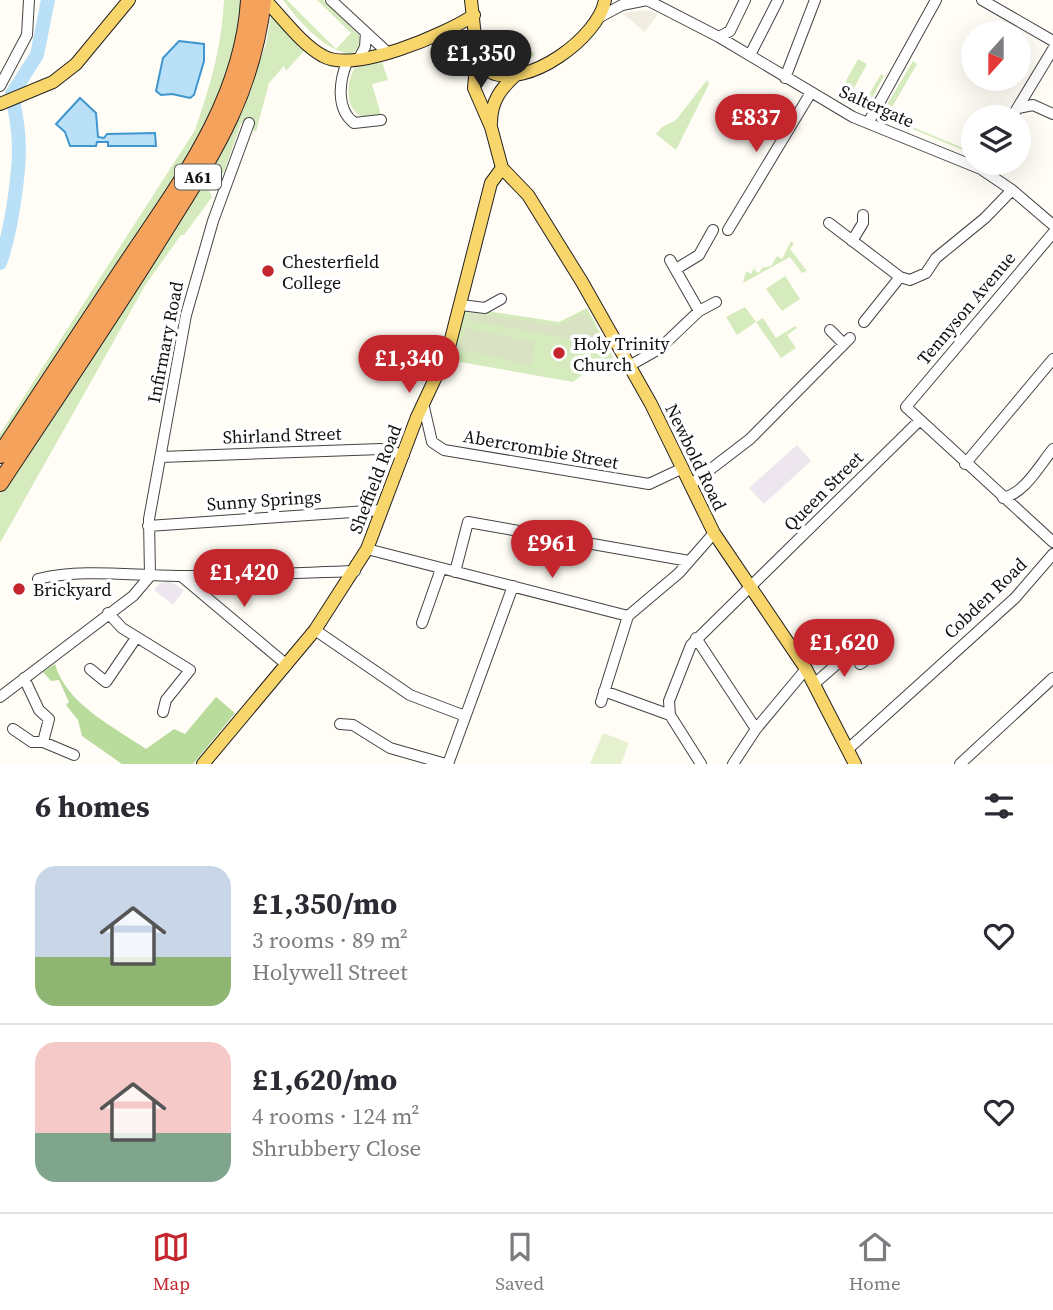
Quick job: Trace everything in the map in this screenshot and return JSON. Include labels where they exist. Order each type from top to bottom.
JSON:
[{"type":"highway","name":"A61","points":[[0,455],[205,141],[234,78],[244,45],[249,0]]},
{"type":"highway","name":"A61","points":[[0,482],[127,290],[216,147],[248,79],[267,2]]},
{"type":"main road","points":[[0,102],[53,82],[76,64],[129,0]]},
{"type":"main road","points":[[471,0],[476,50],[474,88],[491,127],[502,168]]},
{"type":"main road","points":[[491,127],[492,104],[502,88],[518,74],[570,50],[598,19],[605,0]]},
{"type":"main road","points":[[267,2],[324,57],[352,61],[387,52],[474,15]]},
{"type":"main road","points":[[446,29],[464,33],[489,71],[518,74]]},
{"type":"main road","name":"Sheffield Road","points":[[203,764],[315,629],[367,550],[424,403],[448,351],[491,183],[502,168]]},
{"type":"main road","name":"Newbold Road","points":[[502,168],[528,195],[629,366],[715,533],[806,669],[855,764]]},
{"type":"street","points":[[0,86],[27,35],[29,0]]},
{"type":"street","points":[[331,0],[387,52]]},
{"type":"street","name":"Saltergate","points":[[598,19],[622,5],[647,0],[719,37],[810,94],[868,122],[961,158]]},
{"type":"street","points":[[719,37],[730,31],[745,0]]},
{"type":"street","points":[[750,55],[778,0]]},
{"type":"street","points":[[786,78],[815,0]]},
{"type":"street","points":[[868,122],[936,0]]},
{"type":"street","points":[[982,0],[1053,41]]},
{"type":"street","points":[[366,33],[365,47],[343,72],[341,99],[348,118],[355,123],[381,120]]},
{"type":"street","points":[[1020,105],[1053,49]]},
{"type":"street","points":[[728,230],[810,94]]},
{"type":"street","points":[[1031,106],[1053,114]]},
{"type":"street","name":"Infirmary Road","points":[[149,576],[148,526],[192,295],[214,221],[249,123]]},
{"type":"street","name":"Saltergate","points":[[994,175],[1053,225]]},
{"type":"street","points":[[829,223],[900,277],[910,279],[926,273],[936,258],[985,218],[1012,190]]},
{"type":"street","points":[[852,241],[863,223],[863,215]]},
{"type":"street","points":[[699,311],[673,265],[699,255],[713,230]]},
{"type":"street","name":"Tennyson Avenue","points":[[919,421],[906,407],[1053,233]]},
{"type":"street","points":[[864,322],[900,277]]},
{"type":"street","points":[[461,305],[485,308],[500,299]]},
{"type":"street","points":[[629,366],[673,338],[699,311],[716,302]]},
{"type":"street","points":[[690,485],[750,439],[847,341],[830,330]]},
{"type":"street","points":[[965,464],[1053,359]]},
{"type":"street","name":"Abercrombie Street","points":[[424,403],[432,442],[444,450],[649,484],[683,468]]},
{"type":"street","points":[[919,421],[1053,542]]},
{"type":"street","name":"Queen Street","points":[[696,638],[919,421]]},
{"type":"street","name":"Shirland Street","points":[[161,457],[381,449],[404,455]]},
{"type":"street","points":[[1003,498],[1013,496],[1021,489],[1053,449]]},
{"type":"street","name":"Sunny Springs","points":[[148,526],[382,510]]},
{"type":"street","points":[[455,572],[468,522],[690,561]]},
{"type":"street","points":[[670,715],[603,696],[628,616],[690,561],[715,533]]},
{"type":"street","points":[[367,550],[628,616]]},
{"type":"street","name":"Cobden Road","points":[[847,750],[1015,598],[1053,554]]},
{"type":"street","points":[[422,623],[442,569]]},
{"type":"street","points":[[38,579],[60,575],[181,576],[355,571]]},
{"type":"street","points":[[0,697],[133,596],[149,576]]},
{"type":"street","points":[[181,576],[287,665]]},
{"type":"street","points":[[340,724],[354,725],[390,748],[447,764],[513,586]]},
{"type":"street","points":[[108,613],[136,638],[154,646],[190,670],[166,700],[163,712]]},
{"type":"street","points":[[315,629],[410,695],[465,716]]},
{"type":"street","points":[[841,637],[863,662],[860,664]]},
{"type":"street","points":[[90,669],[106,682],[136,638]]},
{"type":"street","points":[[701,764],[670,715],[669,701],[696,638],[756,729]]},
{"type":"street","points":[[814,684],[852,651]]},
{"type":"street","points":[[733,764],[756,729],[806,669]]},
{"type":"street","points":[[24,678],[38,710],[54,716],[43,742]]},
{"type":"street","points":[[960,764],[1053,678]]},
{"type":"street","points":[[13,729],[32,742],[43,742],[74,755]]},
{"type":"shaded area","points":[[645,10],[658,14],[645,32],[622,13]]},
{"type":"shaded area","points":[[797,445],[811,461],[764,504],[749,488]]},
{"type":"shaded area","points":[[170,581],[184,590],[173,605],[154,590],[160,583]]},
{"type":"green space","points":[[224,0],[245,0],[231,75],[196,149],[0,441],[0,434],[195,130],[214,66],[221,34]]},
{"type":"green space","points":[[283,0],[287,0],[336,49],[304,26]]},
{"type":"green space","points":[[317,0],[323,0],[360,36],[360,46],[352,54],[336,49],[351,33]]},
{"type":"green space","points":[[271,15],[304,51],[286,71],[284,66],[269,83],[256,132],[245,122],[241,123],[224,172],[217,181],[209,179],[207,186],[212,197],[146,284],[0,543],[0,493],[239,116],[266,44]]},
{"type":"green space","points":[[485,37],[507,53],[519,55],[534,52],[534,56],[509,66],[493,64],[487,57]]},
{"type":"green space","points":[[858,59],[867,64],[853,90],[867,98],[881,74],[884,76],[871,99],[866,104],[855,106],[836,99]]},
{"type":"green space","points":[[913,61],[917,64],[892,107],[902,113],[898,121],[961,149],[887,118],[888,103]]},
{"type":"green space","points":[[382,62],[388,80],[372,84],[381,115],[364,117],[353,109],[350,102],[352,73],[355,68]]},
{"type":"green space","points":[[707,80],[709,84],[676,150],[656,134],[662,127],[676,120]]},
{"type":"green space","points":[[791,241],[794,244],[790,249],[807,271],[802,273],[790,257],[743,283],[746,271],[751,274],[756,264],[754,270],[759,273],[762,268],[771,266],[777,256],[782,259]]},
{"type":"green space","points":[[785,276],[800,299],[782,311],[766,289]]},
{"type":"green space","points":[[745,307],[756,322],[737,335],[726,317]]},
{"type":"green space","points":[[466,308],[559,322],[587,308],[615,361],[594,366],[573,382],[449,360]]},
{"type":"green space","points":[[470,313],[559,325],[586,313],[600,341],[588,344],[580,335],[572,339],[468,320]]},
{"type":"green space","points":[[763,318],[776,338],[795,326],[797,328],[787,335],[796,348],[781,358],[756,322]]},
{"type":"green space","points":[[467,328],[535,342],[532,365],[456,349]]},
{"type":"green space","points":[[55,664],[69,691],[80,703],[146,749],[174,729],[185,734],[216,697],[235,713],[193,764],[122,764],[82,736],[78,720],[66,705],[69,702],[59,680],[51,681],[43,672]]},
{"type":"green space","points":[[603,733],[629,743],[621,764],[590,764]]},
{"type":"water","points":[[179,41],[204,44],[204,61],[194,95],[190,98],[172,94],[161,95],[156,91],[163,58]]},
{"type":"water","points":[[80,98],[96,113],[98,137],[104,138],[107,134],[155,133],[156,146],[108,146],[108,142],[97,142],[96,146],[70,146],[65,132],[56,124]]},
{"type":"waterway","points":[[0,263],[12,217],[17,180],[19,146],[12,94],[37,55],[48,0]]},
{"type":"place","name":"Chesterfield College","points":[[268,271]]},
{"type":"place","name":"Holy Trinity Church","points":[[559,353]]},
{"type":"place","name":"Brickyard","points":[[19,589]]}]
